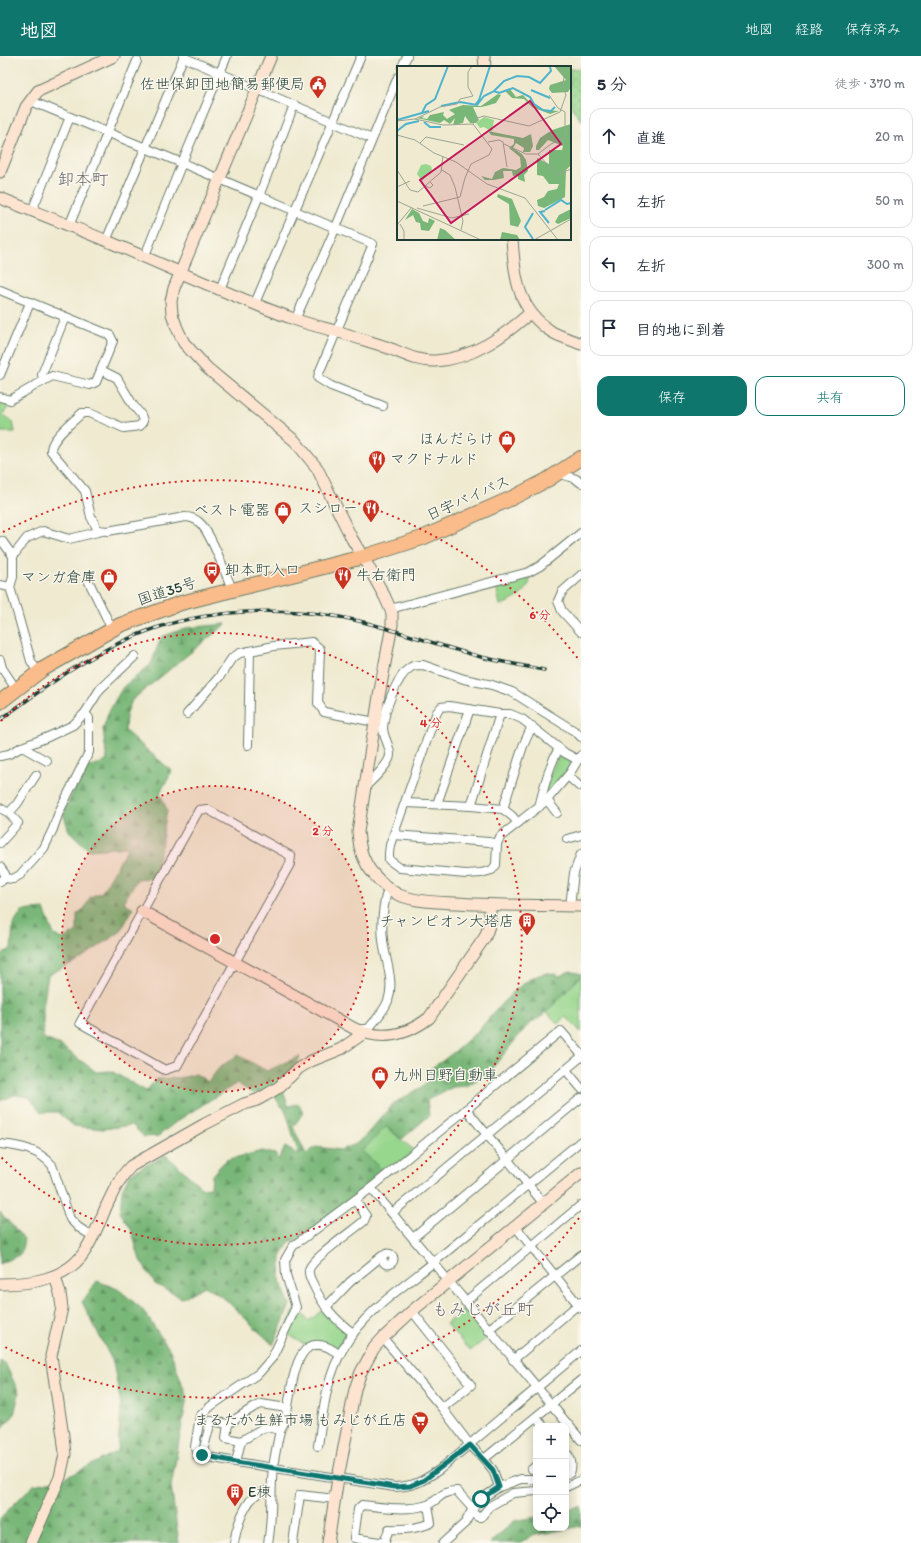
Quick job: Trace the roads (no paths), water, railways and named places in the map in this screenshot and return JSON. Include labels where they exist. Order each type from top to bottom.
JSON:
[{"type":"highway","name":"日宇バイパス","points":[[363,556],[422,538],[512,498],[558,473],[581,458]]},
{"type":"highway","name":"国道35号","points":[[0,702],[38,672],[120,624],[181,603],[363,556]]},
{"type":"street","points":[[0,172],[26,107],[38,92],[114,56]]},
{"type":"street","points":[[144,258],[227,56]]},
{"type":"street","points":[[271,56],[221,179],[180,274],[171,301],[172,314],[184,343],[207,368],[295,441],[317,468],[352,539],[363,556],[392,613],[392,625],[358,832],[360,847],[365,862],[388,888],[409,898],[431,902],[490,905],[575,906],[574,873],[581,854]]},
{"type":"street","points":[[255,303],[296,211],[332,122],[361,56]]},
{"type":"street","points":[[402,66],[407,56]]},
{"type":"street","points":[[484,56],[485,66]]},
{"type":"street","points":[[106,241],[183,57],[372,139]]},
{"type":"street","points":[[69,226],[137,61]]},
{"type":"street","points":[[295,320],[336,227],[397,79]]},
{"type":"street","points":[[31,101],[336,227],[373,244],[318,378],[331,386],[383,406]]},
{"type":"street","points":[[220,289],[260,196],[294,105]]},
{"type":"street","points":[[32,211],[70,117]]},
{"type":"street","points":[[0,198],[106,241],[180,274],[295,320],[337,331],[384,346],[418,360],[448,360],[462,355],[497,339],[512,330],[530,313]]},
{"type":"street","points":[[512,240],[515,276],[519,291],[530,313],[552,331],[581,344]]},
{"type":"street","points":[[0,290],[110,335],[113,341],[96,382],[90,385],[52,376],[10,400],[0,397]]},
{"type":"street","points":[[0,375],[30,303]]},
{"type":"street","points":[[43,381],[42,374],[65,317]]},
{"type":"street","points":[[101,370],[117,378],[133,405],[141,415],[143,421],[140,426],[124,428],[89,413],[82,413],[54,440],[50,447],[51,451],[85,492],[94,525],[98,530],[102,531]]},
{"type":"street","points":[[558,473],[576,479],[581,483]]},
{"type":"street","points":[[38,672],[31,661],[10,587],[13,577],[13,556],[27,538],[43,531],[69,539],[102,531],[185,517],[194,518],[203,526],[218,555],[232,589]]},
{"type":"street","points":[[390,609],[529,572],[581,533]]},
{"type":"street","points":[[2,542],[13,556]]},
{"type":"street","points":[[579,581],[562,592],[558,601],[562,611],[581,632]]},
{"type":"street","points":[[89,582],[112,629]]},
{"type":"street","points":[[0,585],[10,587]]},
{"type":"street","points":[[187,714],[220,676],[232,658],[240,653],[274,646],[312,642],[320,649],[318,704],[324,712],[375,722]]},
{"type":"street","points":[[248,745],[250,651]]},
{"type":"street","points":[[0,756],[9,754],[73,725],[85,713],[100,688],[135,656]]},
{"type":"street","points":[[0,660],[2,668],[16,689]]},
{"type":"street","points":[[364,789],[388,762],[390,755],[383,729],[389,704],[402,675],[410,667],[417,665],[423,665],[464,679],[492,685],[512,692],[576,732],[581,737]]},
{"type":"street","points":[[448,706],[470,709],[500,714],[510,714],[522,719],[559,748],[579,758],[568,776],[547,800],[500,838],[497,844],[496,865],[492,870],[481,873],[466,874],[400,868],[389,860],[389,849],[437,712],[441,707],[448,706]]},
{"type":"street","points":[[437,804],[470,709]]},
{"type":"street","points":[[0,868],[5,874],[3,880],[13,879],[20,875],[44,848],[59,812],[89,752],[89,718],[85,713]]},
{"type":"street","points":[[471,806],[500,714]]},
{"type":"street","points":[[503,809],[523,746],[532,726]]},
{"type":"street","points":[[22,747],[47,761]]},
{"type":"street","points":[[539,807],[554,757],[559,748]]},
{"type":"street","points":[[9,813],[17,804],[36,775]]},
{"type":"street","points":[[568,776],[579,786]]},
{"type":"street","points":[[547,800],[557,813]]},
{"type":"street","points":[[406,803],[503,809],[518,823]]},
{"type":"street","points":[[0,808],[9,813],[18,823],[0,843]]},
{"type":"street","points":[[207,808],[291,856],[290,864],[235,963],[177,1066],[166,1070],[158,1067],[80,1023],[199,810],[207,808]]},
{"type":"street","points":[[394,835],[489,842],[497,844]]},
{"type":"street","points":[[567,839],[581,835]]},
{"type":"street","points":[[0,1284],[20,1284],[55,1276],[76,1261],[85,1252],[116,1185],[123,1174],[131,1166],[205,1124],[244,1104],[266,1096],[298,1068],[341,1049],[360,1031],[368,1029],[387,1003],[390,995],[389,966],[383,941],[382,924],[384,901],[388,888]]},
{"type":"street","points":[[142,911],[360,1031],[376,1035],[401,1034],[420,1025],[429,1018],[485,937],[490,923],[490,905]]},
{"type":"street","points":[[581,1054],[561,1031],[371,1188],[293,1246],[286,1260],[286,1275],[296,1306],[272,1358],[259,1373],[211,1406],[200,1416],[195,1447],[197,1455],[395,1487],[410,1486],[424,1480],[470,1445],[581,1351]]},
{"type":"street","points":[[392,1213],[581,1057]]},
{"type":"street","points":[[566,1070],[581,1088]]},
{"type":"street","points":[[413,1238],[581,1098]]},
{"type":"street","points":[[466,1109],[544,1204]]},
{"type":"street","points":[[318,1446],[324,1402],[330,1380],[340,1355],[353,1334],[377,1308],[581,1141]]},
{"type":"street","points":[[0,1144],[22,1146],[36,1151],[52,1164],[70,1219],[78,1227],[92,1236]]},
{"type":"street","points":[[328,1543],[354,1389],[370,1355],[383,1338],[412,1311],[581,1173]]},
{"type":"street","points":[[371,1188],[581,1440]]},
{"type":"street","points":[[353,1334],[339,1323],[321,1302],[310,1277],[309,1269],[329,1249],[364,1221],[366,1216],[364,1211],[355,1200]]},
{"type":"street","points":[[465,1302],[581,1205]]},
{"type":"street","points":[[513,1360],[580,1304],[555,1276],[516,1226]]},
{"type":"street","points":[[488,1330],[581,1255]]},
{"type":"street","points":[[326,1307],[350,1282],[382,1256]]},
{"type":"street","points":[[31,1543],[60,1477],[65,1454],[51,1356],[62,1308],[55,1276]]},
{"type":"street","points":[[412,1311],[470,1385],[442,1408]]},
{"type":"street","points":[[383,1338],[442,1408],[470,1445],[493,1470],[499,1487]]},
{"type":"street","points":[[268,1543],[273,1468],[280,1430],[285,1420],[291,1385],[302,1354],[309,1347],[323,1345],[340,1355]]},
{"type":"street","points":[[484,1459],[581,1380]]},
{"type":"street","points":[[202,1455],[211,1421],[228,1424],[261,1404],[287,1408]]},
{"type":"street","points":[[536,1418],[540,1423]]},
{"type":"street","points":[[228,1424],[226,1438],[241,1441],[263,1428],[267,1427],[280,1430]]},
{"type":"street","points":[[574,1431],[581,1425]]},
{"type":"street","points":[[236,1462],[241,1441]]},
{"type":"street","points":[[569,1455],[572,1466],[569,1472]]},
{"type":"street","points":[[569,1475],[578,1481],[569,1486]]},
{"type":"street","points":[[443,1543],[460,1529],[481,1499],[499,1487],[518,1480],[533,1479]]},
{"type":"street","points":[[518,1480],[520,1492]]},
{"type":"street","points":[[234,1543],[244,1511],[256,1495],[261,1492],[271,1490]]},
{"type":"street","points":[[428,1505],[431,1523],[420,1528],[389,1529],[385,1543],[354,1538],[358,1509],[362,1505],[413,1508],[428,1505],[448,1491],[457,1491],[472,1511],[480,1517],[490,1506],[513,1493],[533,1491]]},
{"type":"street","points":[[293,1543],[300,1494],[335,1499]]},
{"type":"railway","points":[[0,720],[74,668],[114,645],[156,628],[179,621],[231,613],[284,611],[335,616],[374,625],[481,657],[544,670]]},
{"type":"place","name":"佐世保卸団地簡易郵便局","points":[[318,99]]},
{"type":"place","name":"ほんだらけ","points":[[507,454]]},
{"type":"place","name":"マクドナルド","points":[[377,474]]},
{"type":"place","name":"スシロー","points":[[371,523]]},
{"type":"place","name":"ベスト電器","points":[[283,525]]},
{"type":"place","name":"卸本町入口","points":[[212,585]]},
{"type":"place","name":"牛右衛門","points":[[343,590]]},
{"type":"place","name":"マンガ倉庫","points":[[109,592]]},
{"type":"place","name":"チャンピオン大塔店","points":[[527,936]]},
{"type":"place","name":"九州日野自動車","points":[[380,1090]]},
{"type":"place","name":"まるたか生鮮市場 もみじが丘店","points":[[420,1435]]},
{"type":"place","name":"E棟","points":[[235,1507]]},
{"type":"district","name":"卸本町","points":[[83,179]]},
{"type":"district","name":"もみじが丘町","points":[[483,1309]]}]
